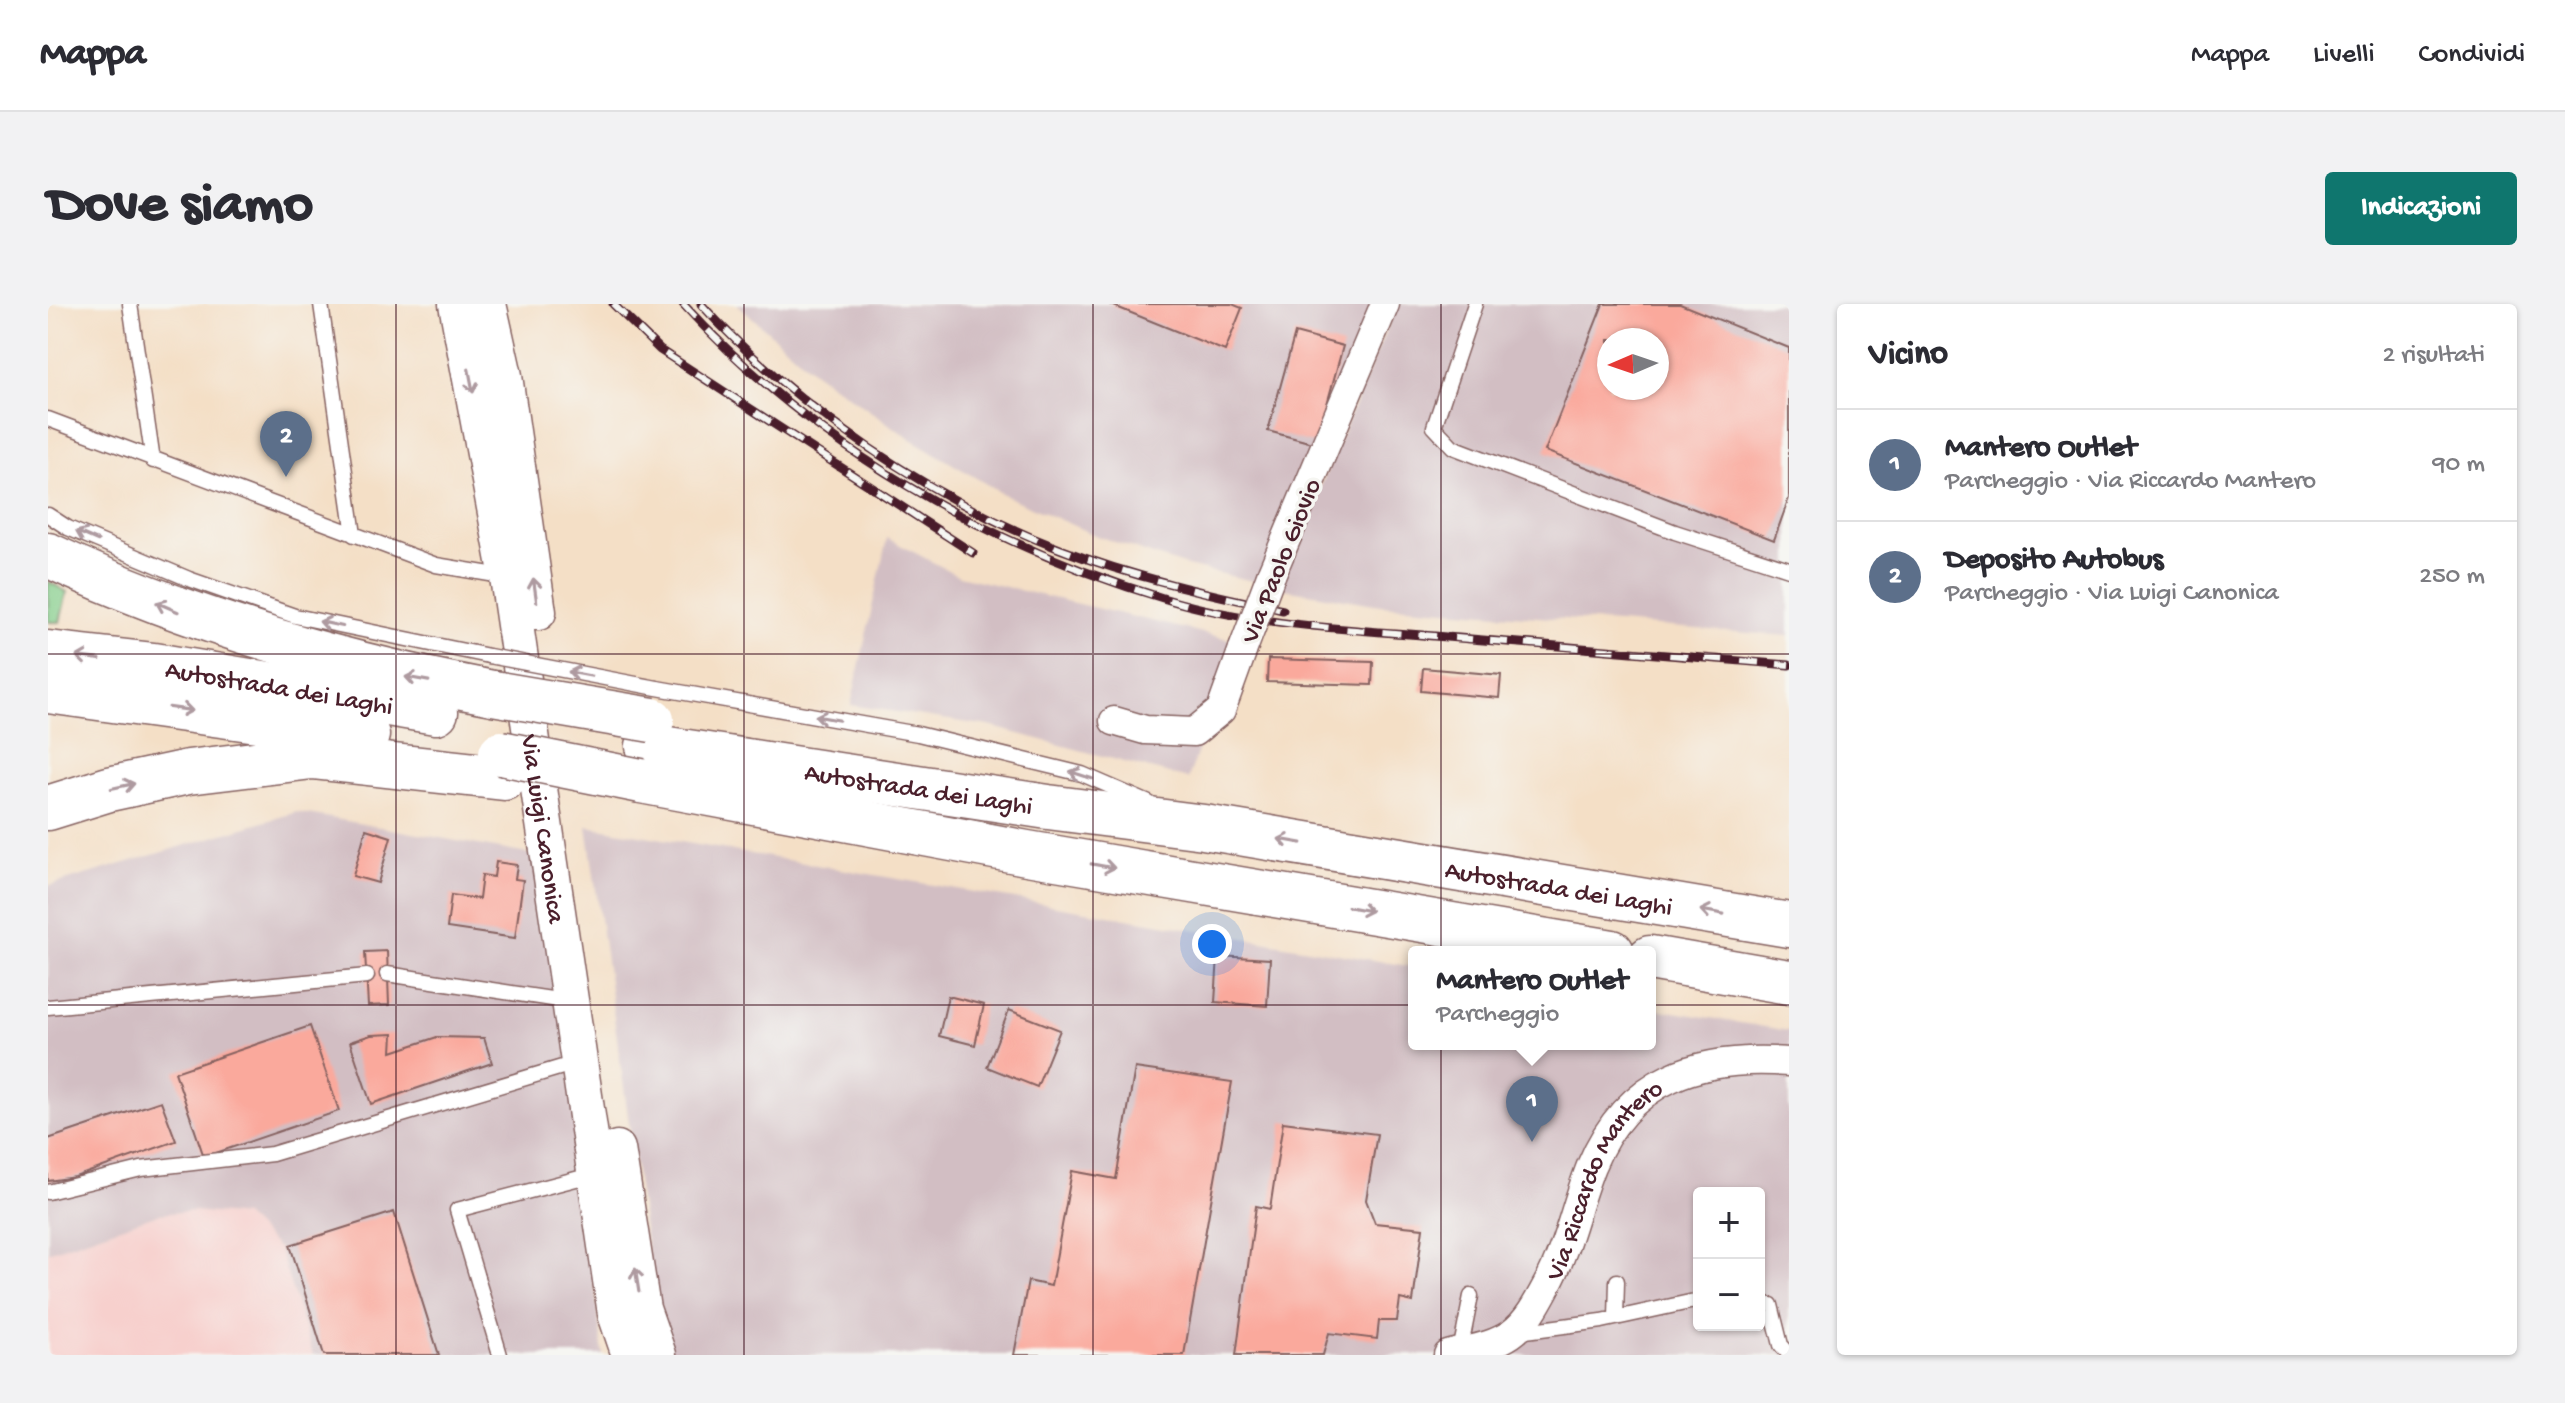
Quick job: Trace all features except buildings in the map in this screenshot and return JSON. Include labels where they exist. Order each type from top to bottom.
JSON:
[{"type":"highway","points":[[48,555],[179,612],[387,673],[497,720],[647,747]]},
{"type":"highway","name":"Autostrada dei Laghi","points":[[48,653],[154,665],[647,747],[1204,827],[1789,925]]},
{"type":"highway","name":"Autostrada dei Laghi","points":[[48,691],[497,720]]},
{"type":"highway","points":[[48,808],[109,789],[188,772],[312,757],[497,720]]},
{"type":"highway","name":"Autostrada dei Laghi","points":[[647,747],[1027,853],[1577,946]]},
{"type":"highway","points":[[1656,959],[1789,982]]},
{"type":"street","name":"Via Luigi Canonica","points":[[457,304],[508,577],[616,1314],[630,1355]]},
{"type":"street","name":"Via Luigi Canonica","points":[[488,304],[504,376],[642,1309],[658,1355]]},
{"type":"street","name":"Via Paolo Giovio","points":[[1114,721],[1145,730],[1194,732],[1221,710],[1271,575],[1385,304]]},
{"type":"street","name":"Via Riccardo Mantero","points":[[1454,1353],[1489,1346],[1513,1333],[1535,1306],[1563,1256],[1591,1166],[1609,1131],[1637,1100],[1668,1078],[1705,1064],[1751,1059],[1789,1062]]},
{"type":"lane","points":[[130,304],[153,461]]},
{"type":"lane","points":[[321,304],[354,535]]},
{"type":"lane","points":[[1475,304],[1434,427],[1453,447],[1675,532],[1789,569]]},
{"type":"lane","points":[[48,419],[436,565],[508,577]]},
{"type":"lane","points":[[48,515],[68,528],[189,579],[295,616],[497,720]]},
{"type":"lane","points":[[647,747],[918,734],[1082,774],[1204,827]]},
{"type":"lane","points":[[387,974],[571,1002]]},
{"type":"lane","points":[[48,1007],[367,976]]},
{"type":"lane","points":[[48,1192],[141,1169],[272,1154],[580,1062]]},
{"type":"lane","points":[[500,1355],[457,1210],[596,1174]]},
{"type":"lane","points":[[1616,1318],[1617,1281]]},
{"type":"lane","points":[[1454,1353],[1471,1296]]},
{"type":"lane","points":[[1513,1333],[1616,1318],[1693,1301]]},
{"type":"lane","points":[[1765,1304],[1771,1305],[1781,1345],[1789,1354]]},
{"type":"shaded area","points":[[737,304],[1380,304],[1261,583],[1183,565],[1097,536],[1008,497],[909,438],[814,372]]},
{"type":"shaded area","points":[[1397,304],[1789,304],[1789,636],[1380,605],[1278,588]]},
{"type":"shaded area","points":[[887,538],[959,576],[1237,641],[1188,779],[989,726],[851,705]]},
{"type":"shaded area","points":[[297,812],[544,857],[603,1355],[313,1355],[279,1249],[244,1216],[194,1211],[158,1214],[48,1252],[48,886]]},
{"type":"shaded area","points":[[587,826],[1408,966],[1408,1050],[1656,1050],[1656,1009],[1789,1031],[1789,1355],[672,1355],[655,1307]]},
{"type":"shaded area","points":[[194,1211],[244,1216],[279,1249],[313,1355],[48,1355],[48,1252],[158,1214]]},
{"type":"green space","points":[[48,581],[67,592],[60,622],[48,622]]},
{"type":"railway","points":[[613,304],[660,350],[973,553]]},
{"type":"railway","points":[[683,304],[733,355],[787,402],[845,445],[967,519],[1098,577],[1198,608],[1299,625],[1789,665]]},
{"type":"railway","points":[[701,304],[778,379],[821,414],[914,477],[963,504],[1011,528],[1087,559],[1171,584],[1283,610]]},
{"type":"place","name":"Deposito Autobus","points":[[286,477]]},
{"type":"place","name":"Mantero Outlet","points":[[1532,1142]]}]
